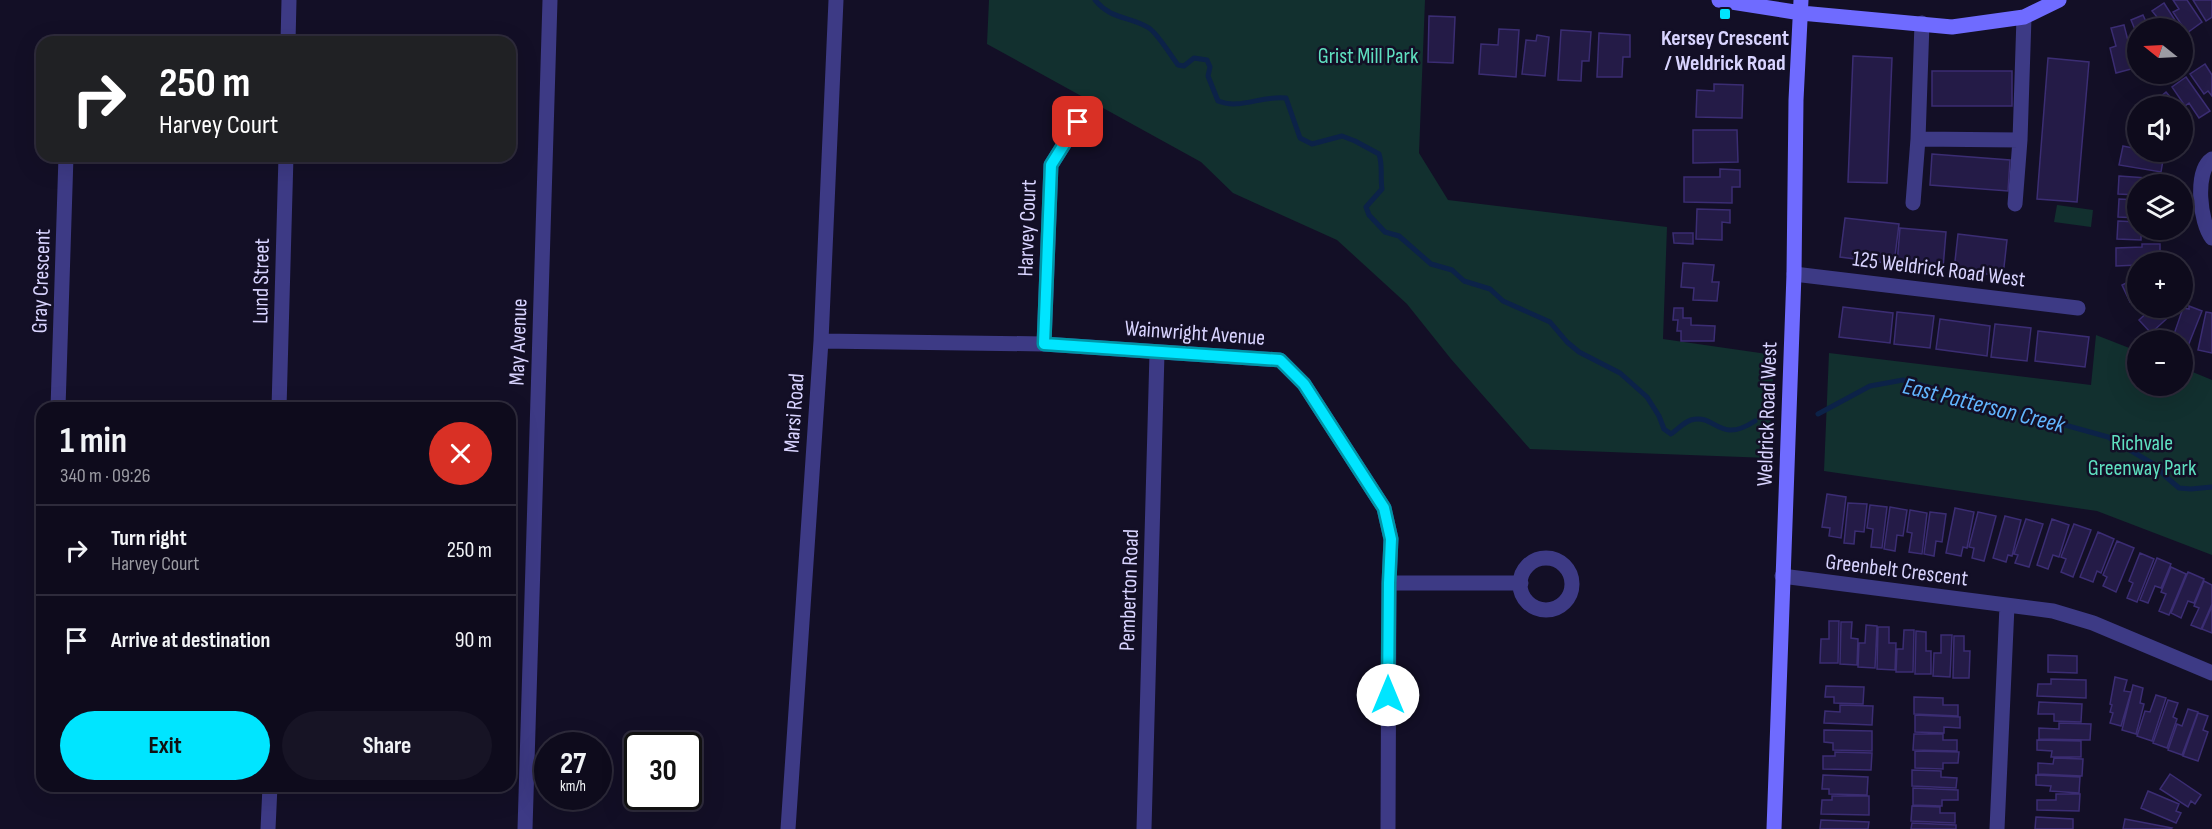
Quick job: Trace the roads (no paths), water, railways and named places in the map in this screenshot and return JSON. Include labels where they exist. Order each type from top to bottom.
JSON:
[{"type":"street","points":[[288,36],[289,0]]},
{"type":"street","name":"May Avenue","points":[[525,829],[550,0]]},
{"type":"street","name":"Marsi Road","points":[[788,829],[821,341],[836,0]]},
{"type":"street","points":[[1719,0],[1801,6],[1952,27],[2024,17],[2059,0]]},
{"type":"street","name":"Weldrick Road West","points":[[1774,829],[1794,274],[1796,99],[1801,6]]},
{"type":"street","points":[[2015,204],[2020,140],[2024,17]]},
{"type":"street","points":[[1913,203],[1922,23]]},
{"type":"street","name":"Harvey Court","points":[[1044,344],[1051,165],[1078,122]]},
{"type":"street","points":[[1918,139],[2020,140]]},
{"type":"street","points":[[2212,159],[2207,162],[2202,179],[2201,201],[2206,231],[2212,238]]},
{"type":"street","name":"Gray Crescent","points":[[58,402],[66,162]]},
{"type":"street","name":"Lund Street","points":[[279,402],[286,162]]},
{"type":"street","name":"125 Weldrick Road West","points":[[1794,274],[2078,308]]},
{"type":"street","name":"Wainwright Avenue","points":[[821,341],[1044,344],[1280,360],[1304,384],[1384,508],[1391,539],[1388,829]]},
{"type":"street","name":"Pemberton Road","points":[[1144,829],[1156,353]]},
{"type":"street","name":"Greenbelt Crescent","points":[[1782,576],[2053,610],[2093,623],[2212,673]]},
{"type":"street","points":[[1389,583],[1521,583]]},
{"type":"street","points":[[1997,829],[2007,606]]},
{"type":"street","points":[[268,829],[270,792]]},
{"type":"waterway","name":"East Patterson Creek","points":[[1095,0],[1108,11],[1142,24],[1153,31],[1178,65],[1184,66],[1194,58],[1207,60],[1210,67],[1208,76],[1218,101],[1235,104],[1268,98],[1286,98],[1300,138],[1312,144],[1342,136],[1379,154],[1382,189],[1366,207],[1369,215],[1385,232],[1399,236],[1431,264],[1452,270],[1464,281],[1490,289],[1503,301],[1550,322],[1579,352],[1620,373],[1647,397],[1664,429],[1671,434],[1691,420],[1699,419],[1733,430],[1743,428],[1755,421]]},
{"type":"waterway","name":"East Patterson Creek","points":[[1818,414],[1870,386],[1903,380],[2108,437],[2155,465],[2179,488],[2212,487]]},
{"type":"place","name":"Kersey Crescent / Weldrick Road","points":[[1725,14]]},
{"type":"park label","name":"Grist Mill Park","points":[[1368,55]]},
{"type":"park label","name":"Richvale Greenway Park","points":[[2142,455]]}]
